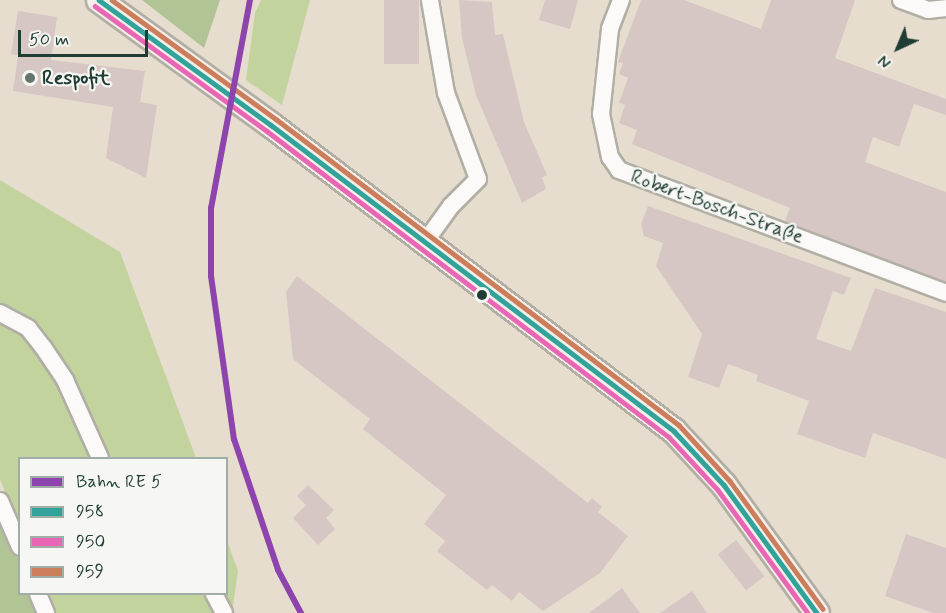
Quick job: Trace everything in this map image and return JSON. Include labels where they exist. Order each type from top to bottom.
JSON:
[{"type":"main road","points":[[99,0],[425,242],[674,431],[724,485],[816,613]]},
{"type":"street","points":[[425,242],[451,206],[478,179],[446,93],[430,0]]},
{"type":"street","name":"Robert-Bosch-Straße","points":[[621,0],[610,29],[601,114],[610,157],[619,170],[946,293]]},
{"type":"street","points":[[901,0],[928,10],[946,8]]},
{"type":"street","points":[[0,313],[28,328],[43,347],[65,380],[99,457]]},
{"type":"street","points":[[0,501],[18,542]]},
{"type":"street","points":[[38,595],[46,613]]},
{"type":"street","points":[[215,595],[224,613]]},
{"type":"green space","points":[[142,0],[220,0],[204,48]]},
{"type":"green space","points":[[261,0],[310,0],[282,105],[246,80],[255,13]]},
{"type":"green space","points":[[0,180],[120,252],[196,457],[18,457],[18,525],[0,479]]},
{"type":"green space","points":[[0,497],[18,542],[18,595],[40,595],[48,613],[0,613]]},
{"type":"green space","points":[[228,543],[238,571],[232,613],[52,613],[45,595],[228,595]]},
{"type":"building","points":[[384,0],[419,0],[419,64],[384,64]]},
{"type":"building","points":[[459,0],[492,2],[495,35],[503,34],[524,122],[547,175],[542,178],[546,189],[522,203],[476,95],[462,38]]},
{"type":"building","points":[[545,0],[578,0],[570,29],[539,20]]},
{"type":"building","points":[[641,0],[684,0],[761,29],[771,0],[855,0],[835,58],[946,99],[946,115],[914,104],[899,147],[873,137],[865,162],[946,192],[946,282],[785,221],[790,208],[632,144],[637,130],[619,123],[625,105],[619,103],[628,78],[619,74],[623,63],[618,62]]},
{"type":"building","points":[[18,11],[57,17],[51,60],[145,71],[140,102],[157,105],[146,178],[106,158],[113,107],[13,91],[18,55],[11,54]]},
{"type":"building","points":[[648,206],[851,278],[844,295],[833,291],[816,339],[851,351],[875,288],[946,312],[946,459],[873,433],[865,458],[797,434],[809,401],[756,381],[758,375],[728,364],[719,388],[688,377],[702,334],[656,266],[663,243],[644,236],[641,224]]},
{"type":"building","points":[[297,276],[588,503],[592,498],[602,507],[598,512],[628,536],[600,573],[543,611],[519,592],[512,601],[492,585],[487,590],[437,551],[445,541],[424,524],[446,495],[363,429],[370,419],[293,359],[286,292]]},
{"type":"building","points":[[308,485],[334,510],[326,518],[335,529],[318,545],[293,518],[306,505],[297,496]]},
{"type":"building","points":[[906,534],[946,548],[946,613],[933,613],[885,596]]},
{"type":"building","points":[[736,540],[764,576],[746,590],[718,554]]},
{"type":"building","points":[[622,588],[640,613],[589,613],[608,599]]},
{"type":"building","points":[[692,591],[707,613],[660,613]]},
{"type":"transit line","name":"958","points":[[99,0],[271,125],[674,431],[724,485],[817,613]]},
{"type":"transit line","name":"959","points":[[112,0],[276,119],[679,425],[730,481],[823,609]]},
{"type":"transit line","points":[[250,0],[211,208],[211,276],[234,439],[278,570],[301,613]]},
{"type":"transit line","name":"950","points":[[95,6],[267,131],[669,437],[718,490],[808,613]]},
{"type":"place","name":"Respofit","points":[[30,78]]}]
